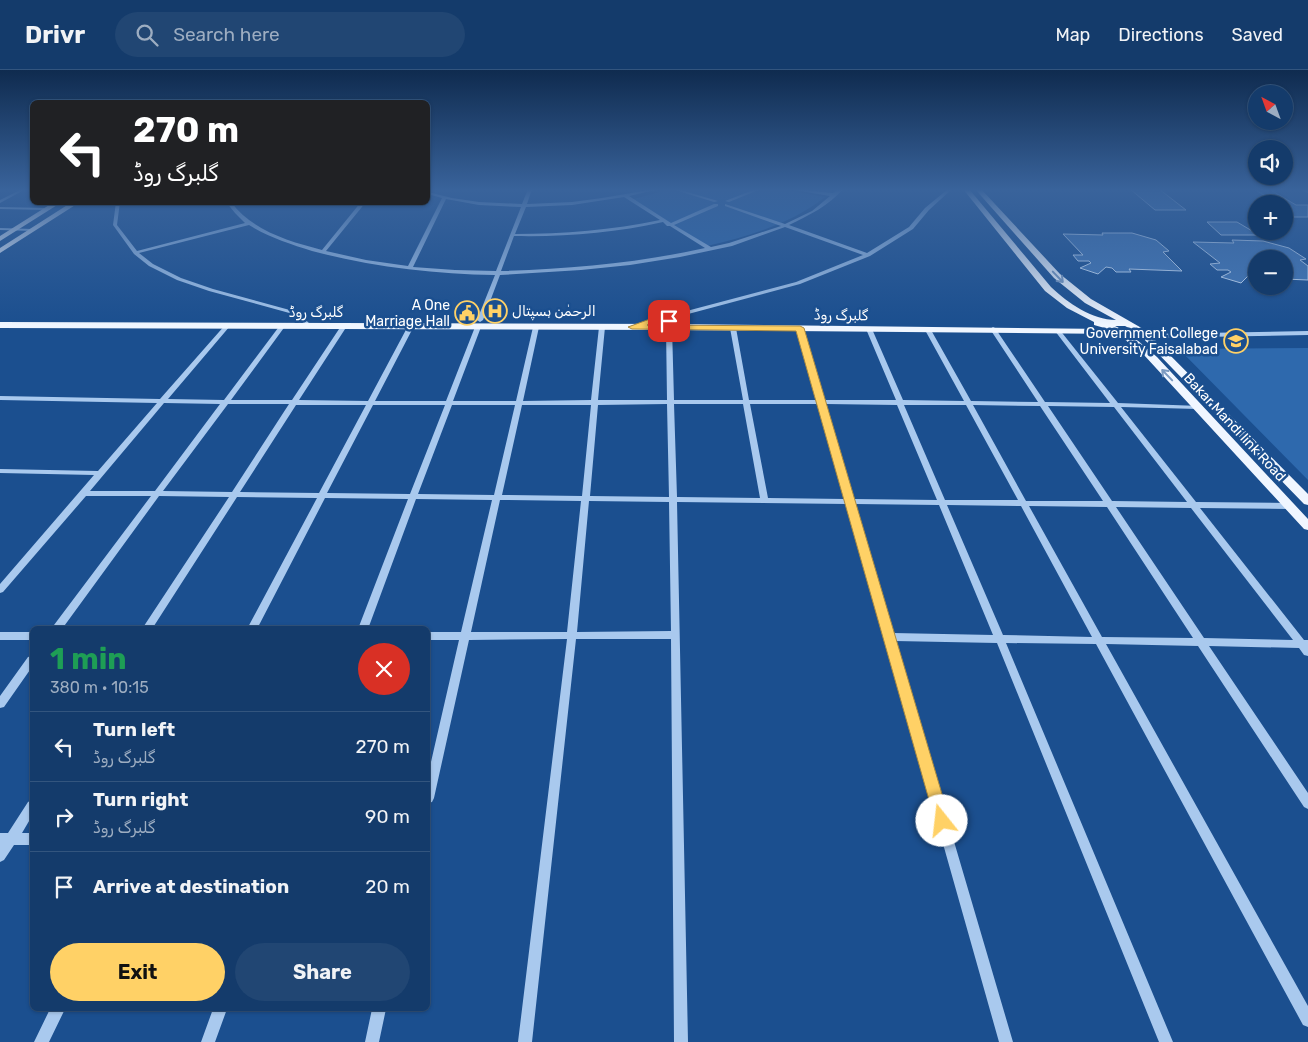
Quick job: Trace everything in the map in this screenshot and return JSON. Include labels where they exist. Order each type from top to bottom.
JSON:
[{"type":"main road","points":[[0,251],[26,234]]},
{"type":"main road","name":"Bakar Mandi link Road","points":[[1003,234],[1048,290],[1059,300],[1076,311],[1136,342],[1308,526]]},
{"type":"main road","name":"Bakar Mandi link Road","points":[[1020,234],[1067,286],[1088,301],[1144,334],[1308,502]]},
{"type":"main road","name":"گلبرگ روڈ","points":[[0,319],[479,324],[536,327],[669,326],[928,330],[993,329],[1144,334]]},
{"type":"main road","name":"گلبرگ روڈ","points":[[0,325],[283,325],[304,323],[344,326],[411,326],[650,321],[1126,323]]},
{"type":"street","points":[[123,234],[151,265],[179,279],[211,290],[281,308],[295,313],[304,323]]},
{"type":"street","points":[[137,252],[206,234]]},
{"type":"street","points":[[271,234],[323,252],[348,258],[410,268],[498,273],[627,264],[710,249],[764,234]]},
{"type":"street","points":[[323,252],[337,234]]},
{"type":"street","points":[[410,268],[426,234]]},
{"type":"street","points":[[364,626],[513,235],[570,234]]},
{"type":"street","points":[[685,234],[710,249]]},
{"type":"street","points":[[808,234],[868,255]]},
{"type":"street","points":[[632,327],[798,283],[868,255],[901,234]]},
{"type":"street","points":[[0,590],[228,325]]},
{"type":"street","points":[[58,626],[283,325]]},
{"type":"street","points":[[150,626],[344,326]]},
{"type":"street","points":[[254,626],[411,326]]},
{"type":"street","points":[[669,326],[676,635],[681,1042]]},
{"type":"street","points":[[430,789],[536,327]]},
{"type":"street","points":[[525,1042],[572,635],[602,327]]},
{"type":"street","points":[[733,328],[764,500]]},
{"type":"street","points":[[800,328],[1006,1042]]},
{"type":"street","points":[[869,329],[1000,639],[1166,1042]]},
{"type":"street","points":[[993,329],[1308,803]]},
{"type":"street","points":[[928,330],[1308,1020]]},
{"type":"street","points":[[1057,330],[1306,647]]},
{"type":"street","points":[[1144,334],[1308,333]]},
{"type":"street","points":[[0,398],[162,402],[900,403],[1198,407]]},
{"type":"street","points":[[0,471],[100,473]]},
{"type":"street","points":[[82,493],[1290,506]]},
{"type":"street","points":[[430,636],[676,635]]},
{"type":"street","points":[[0,636],[30,636]]},
{"type":"street","points":[[890,637],[1201,642],[1306,647]]},
{"type":"street","points":[[0,704],[30,663]]},
{"type":"street","points":[[0,856],[5,839],[30,808]]},
{"type":"street","points":[[5,839],[30,839]]},
{"type":"street","points":[[41,1042],[57,1011]]},
{"type":"street","points":[[208,1042],[219,1011]]},
{"type":"street","points":[[372,1042],[379,1011]]},
{"type":"shaded area","points":[[688,234],[750,234],[738,238],[707,246]]},
{"type":"shaded area","points":[[1308,348],[1308,480],[1179,349]]},
{"type":"building","points":[[1063,234],[1137,234],[1156,240],[1169,251],[1163,252],[1182,271],[1129,269],[1131,272],[1116,272],[1112,268],[1106,267],[1098,274],[1080,268],[1091,263],[1089,261],[1078,261],[1073,255],[1083,255]]},
{"type":"building","points":[[1220,234],[1248,234],[1221,235]]},
{"type":"building","points":[[1232,240],[1263,241],[1292,250],[1248,250],[1248,276],[1241,283],[1221,277],[1231,272],[1228,270],[1217,270],[1210,264],[1220,263],[1193,242],[1234,243]]},
{"type":"building","points":[[1293,251],[1306,259],[1300,260],[1308,266],[1308,280],[1293,279]]},
{"type":"place","name":"الرحمٰن ہسپتال","points":[[495,311]]},
{"type":"place","name":"A One Marriage Hall","points":[[467,313]]},
{"type":"place","name":"Government College University Faisalabad","points":[[1236,341]]},
{"type":"route","points":[[669,321],[650,321],[632,327],[800,328],[942,821]]}]
